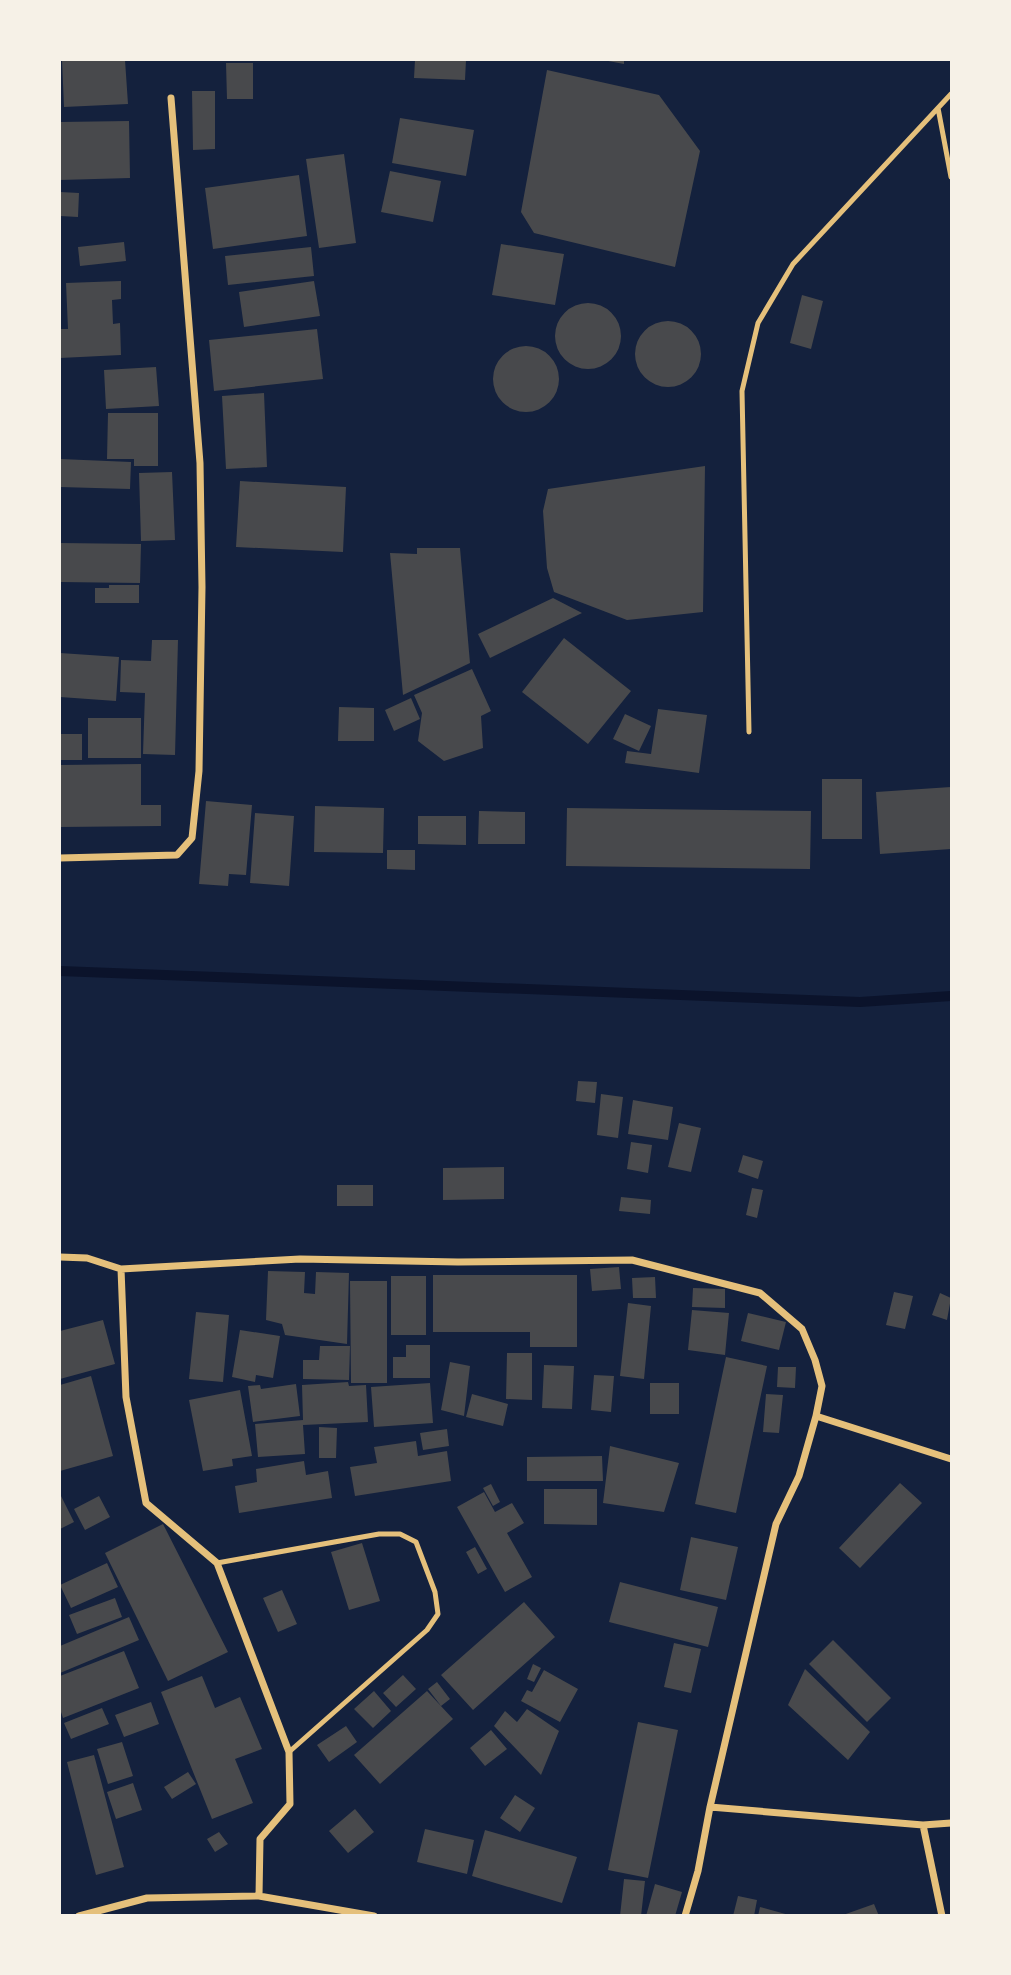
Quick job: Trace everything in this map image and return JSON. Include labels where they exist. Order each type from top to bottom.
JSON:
[{"type":"street","points":[[60,858],[177,855],[192,838],[199,771],[202,587],[200,463],[171,98]]},
{"type":"street","points":[[60,1257],[87,1258],[121,1269],[300,1259],[458,1262],[632,1260],[760,1293],[802,1329],[822,1386],[799,1476],[776,1524],[710,1807],[698,1871],[685,1916]]},
{"type":"street","points":[[121,1269],[127,1397],[146,1503],[217,1563],[289,1752],[290,1804],[260,1839],[259,1896]]},
{"type":"street","points":[[816,1416],[951,1459]]},
{"type":"street","points":[[710,1807],[923,1825],[951,1823]]},
{"type":"street","points":[[923,1825],[942,1916]]},
{"type":"street","points":[[79,1916],[147,1898],[259,1896],[374,1916]]},
{"type":"lane","points":[[749,732],[742,391],[758,323],[793,264],[951,94]]},
{"type":"lane","points":[[938,108],[951,177]]},
{"type":"lane","points":[[217,1563],[379,1534],[400,1534],[416,1542],[435,1592],[439,1614],[427,1629],[289,1752]]},
{"type":"building","points":[[62,60],[125,60],[128,104],[64,107]]},
{"type":"building","points":[[415,60],[466,60],[465,80],[414,78]]},
{"type":"building","points":[[603,60],[624,60],[624,64]]},
{"type":"building","points":[[226,63],[253,63],[253,99],[227,99]]},
{"type":"building","points":[[547,70],[659,95],[700,151],[675,267],[534,233],[521,212]]},
{"type":"building","points":[[192,91],[215,91],[215,149],[193,150]]},
{"type":"building","points":[[400,118],[474,130],[466,176],[392,163]]},
{"type":"building","points":[[129,121],[130,178],[60,180],[60,122]]},
{"type":"building","points":[[344,154],[356,243],[319,248],[306,159]]},
{"type":"building","points":[[390,171],[441,181],[433,222],[381,212]]},
{"type":"building","points":[[299,175],[307,236],[213,249],[205,188]]},
{"type":"building","points":[[60,192],[79,193],[78,217],[60,216]]},
{"type":"building","points":[[124,242],[126,261],[80,266],[78,247]]},
{"type":"building","points":[[501,244],[564,254],[555,305],[492,295]]},
{"type":"building","points":[[311,247],[314,276],[228,285],[225,256]]},
{"type":"building","points":[[121,281],[121,299],[112,300],[113,324],[120,323],[121,355],[60,358],[60,329],[68,329],[66,283]]},
{"type":"building","points":[[314,281],[320,316],[244,327],[239,292]]},
{"type":"building","points":[[802,295],[823,301],[811,349],[790,343]]},
{"type":"building","points":[[588,303],[601,305],[616,318],[621,336],[619,349],[606,364],[588,369],[575,367],[560,354],[555,336],[557,323],[570,308]]},
{"type":"building","points":[[668,321],[681,324],[691,331],[698,341],[701,354],[698,367],[691,377],[681,384],[668,387],[655,384],[645,377],[638,367],[635,354],[638,341],[645,331],[655,324]]},
{"type":"building","points":[[317,329],[323,379],[214,391],[209,340]]},
{"type":"building","points":[[526,346],[539,348],[549,356],[557,366],[557,392],[549,402],[539,410],[526,412],[513,410],[503,402],[495,392],[493,379],[495,366],[503,356],[513,348]]},
{"type":"building","points":[[156,367],[159,406],[106,409],[104,370]]},
{"type":"building","points":[[264,393],[267,467],[226,469],[222,396]]},
{"type":"building","points":[[108,413],[158,413],[158,466],[134,466],[134,459],[107,459]]},
{"type":"building","points":[[60,459],[131,462],[130,489],[60,487]]},
{"type":"building","points":[[705,466],[703,612],[627,620],[554,592],[547,568],[543,511],[548,489]]},
{"type":"building","points":[[172,472],[175,540],[141,541],[139,473]]},
{"type":"building","points":[[240,481],[346,487],[343,552],[236,547]]},
{"type":"building","points":[[60,543],[141,544],[140,583],[60,582]]},
{"type":"building","points":[[417,548],[460,548],[470,663],[403,695],[390,553],[417,554]]},
{"type":"building","points":[[109,585],[139,585],[139,603],[95,603],[95,588],[109,588]]},
{"type":"building","points":[[553,598],[582,613],[490,658],[478,634]]},
{"type":"building","points":[[564,638],[631,691],[588,744],[522,692]]},
{"type":"building","points":[[152,640],[178,640],[175,755],[143,754],[145,693],[120,692],[121,660],[151,661]]},
{"type":"building","points":[[60,653],[119,657],[116,701],[60,697]]},
{"type":"building","points":[[472,669],[491,711],[481,716],[483,748],[444,761],[418,741],[422,713],[414,695]]},
{"type":"building","points":[[411,698],[420,719],[394,731],[385,710]]},
{"type":"building","points":[[339,707],[374,708],[374,741],[338,741]]},
{"type":"building","points":[[658,709],[707,715],[699,773],[625,763],[627,751],[651,754]]},
{"type":"building","points":[[625,714],[651,726],[639,751],[613,739]]},
{"type":"building","points":[[88,718],[141,718],[141,758],[88,758]]},
{"type":"building","points":[[60,734],[82,734],[82,760],[60,760]]},
{"type":"building","points":[[141,764],[141,805],[161,805],[161,826],[60,827],[60,765]]},
{"type":"building","points":[[822,779],[862,779],[862,839],[822,839]]},
{"type":"building","points":[[951,787],[951,849],[880,854],[876,792]]},
{"type":"building","points":[[206,801],[252,805],[246,875],[229,874],[228,886],[199,884]]},
{"type":"building","points":[[315,806],[384,808],[383,853],[314,852]]},
{"type":"building","points":[[567,808],[811,811],[810,869],[566,866]]},
{"type":"building","points":[[479,811],[525,812],[525,844],[478,844]]},
{"type":"building","points":[[255,813],[294,816],[289,886],[250,883]]},
{"type":"building","points":[[418,816],[466,816],[466,845],[418,844]]},
{"type":"building","points":[[387,850],[415,850],[415,870],[387,869]]},
{"type":"building","points":[[578,1081],[597,1082],[595,1103],[576,1101]]},
{"type":"building","points":[[601,1094],[623,1097],[618,1138],[597,1135]]},
{"type":"building","points":[[633,1100],[673,1107],[668,1140],[628,1134]]},
{"type":"building","points":[[679,1123],[701,1128],[691,1172],[668,1167]]},
{"type":"building","points":[[631,1142],[652,1145],[648,1173],[627,1169]]},
{"type":"building","points":[[743,1155],[763,1161],[758,1179],[738,1172]]},
{"type":"building","points":[[504,1167],[504,1199],[443,1200],[443,1168]]},
{"type":"building","points":[[337,1185],[373,1185],[373,1206],[337,1206]]},
{"type":"building","points":[[752,1188],[763,1190],[757,1218],[746,1215]]},
{"type":"building","points":[[621,1197],[651,1200],[650,1214],[619,1211]]},
{"type":"building","points":[[619,1267],[621,1289],[592,1291],[590,1269]]},
{"type":"building","points":[[268,1271],[305,1272],[304,1293],[315,1294],[316,1272],[349,1273],[347,1344],[285,1335],[282,1324],[266,1320]]},
{"type":"building","points":[[433,1275],[577,1275],[577,1347],[530,1347],[530,1332],[433,1332]]},
{"type":"building","points":[[391,1276],[426,1276],[426,1335],[391,1335]]},
{"type":"building","points":[[655,1277],[656,1298],[633,1298],[632,1278]]},
{"type":"building","points":[[350,1281],[387,1281],[387,1383],[351,1383]]},
{"type":"building","points":[[693,1288],[725,1289],[725,1308],[692,1307]]},
{"type":"building","points":[[894,1292],[913,1296],[905,1329],[886,1325]]},
{"type":"building","points":[[940,1293],[951,1298],[947,1320],[932,1315]]},
{"type":"building","points":[[628,1303],[651,1306],[644,1379],[620,1376]]},
{"type":"building","points":[[692,1310],[729,1313],[725,1355],[688,1350]]},
{"type":"building","points":[[196,1312],[229,1315],[223,1382],[189,1379]]},
{"type":"building","points":[[748,1313],[786,1322],[779,1350],[741,1341]]},
{"type":"building","points":[[103,1320],[115,1364],[60,1379],[60,1331]]},
{"type":"building","points":[[240,1330],[280,1336],[273,1378],[256,1375],[255,1382],[232,1377]]},
{"type":"building","points":[[406,1345],[430,1345],[430,1378],[393,1378],[393,1357],[406,1357]]},
{"type":"building","points":[[320,1346],[350,1346],[349,1380],[303,1379],[303,1360],[319,1360]]},
{"type":"building","points":[[507,1353],[532,1353],[532,1400],[506,1399]]},
{"type":"building","points":[[726,1357],[767,1366],[736,1513],[695,1504]]},
{"type":"building","points":[[450,1362],[470,1366],[464,1416],[441,1410]]},
{"type":"building","points":[[544,1365],[574,1366],[572,1409],[542,1408]]},
{"type":"building","points":[[778,1367],[796,1367],[795,1388],[777,1387]]},
{"type":"building","points":[[594,1375],[614,1376],[611,1412],[591,1410]]},
{"type":"building","points":[[91,1376],[113,1456],[60,1471],[60,1385]]},
{"type":"building","points":[[348,1382],[349,1386],[366,1385],[368,1422],[303,1425],[305,1454],[258,1457],[255,1424],[303,1420],[302,1385]]},
{"type":"building","points":[[430,1383],[433,1423],[374,1427],[371,1387]]},
{"type":"building","points":[[650,1383],[679,1383],[679,1414],[650,1414]]},
{"type":"building","points":[[296,1384],[300,1416],[253,1422],[248,1386],[260,1385],[261,1389]]},
{"type":"building","points":[[240,1390],[252,1456],[232,1459],[233,1466],[203,1471],[189,1400]]},
{"type":"building","points":[[472,1394],[508,1404],[503,1426],[466,1417]]},
{"type":"building","points":[[766,1394],[783,1395],[779,1433],[763,1432]]},
{"type":"building","points":[[319,1427],[337,1428],[336,1458],[319,1458]]},
{"type":"building","points":[[447,1429],[449,1446],[423,1450],[420,1433]]},
{"type":"building","points":[[416,1441],[418,1456],[447,1451],[451,1481],[355,1496],[350,1467],[377,1463],[374,1447]]},
{"type":"building","points":[[610,1446],[679,1463],[664,1512],[603,1503]]},
{"type":"building","points":[[602,1456],[603,1481],[527,1481],[527,1457]]},
{"type":"building","points":[[304,1461],[306,1475],[328,1471],[332,1498],[239,1513],[235,1486],[257,1482],[256,1469]]},
{"type":"building","points":[[900,1483],[922,1503],[860,1568],[839,1548]]},
{"type":"building","points":[[491,1484],[500,1502],[493,1506],[483,1488]]},
{"type":"building","points":[[544,1489],[597,1489],[597,1525],[544,1524]]},
{"type":"building","points":[[484,1492],[495,1512],[512,1503],[524,1523],[507,1533],[532,1577],[505,1592],[457,1507]]},
{"type":"building","points":[[60,1494],[74,1522],[60,1529]]},
{"type":"building","points":[[99,1496],[110,1517],[85,1530],[74,1509]]},
{"type":"building","points":[[163,1524],[228,1652],[168,1681],[105,1553]]},
{"type":"building","points":[[691,1537],[738,1547],[726,1600],[680,1590]]},
{"type":"building","points":[[362,1543],[380,1601],[349,1610],[331,1552]]},
{"type":"building","points":[[475,1547],[487,1569],[478,1574],[466,1552]]},
{"type":"building","points":[[107,1563],[118,1587],[71,1608],[60,1585]]},
{"type":"building","points":[[620,1582],[718,1607],[708,1647],[609,1622]]},
{"type":"building","points":[[282,1590],[297,1624],[278,1632],[263,1598]]},
{"type":"building","points":[[115,1598],[122,1617],[77,1634],[69,1615]]},
{"type":"building","points":[[524,1602],[555,1637],[473,1710],[441,1675]]},
{"type":"building","points":[[129,1617],[139,1640],[60,1673],[60,1646]]},
{"type":"building","points":[[833,1640],[891,1698],[867,1722],[809,1664]]},
{"type":"building","points":[[674,1643],[701,1649],[691,1693],[664,1687]]},
{"type":"building","points":[[124,1651],[139,1688],[63,1718],[60,1709],[60,1676]]},
{"type":"building","points":[[533,1664],[541,1668],[534,1682],[527,1679]]},
{"type":"building","points":[[805,1669],[870,1732],[848,1760],[788,1705]]},
{"type":"building","points":[[544,1670],[578,1689],[560,1722],[521,1701],[527,1690],[532,1692]]},
{"type":"building","points":[[403,1675],[416,1689],[396,1707],[383,1693]]},
{"type":"building","points":[[202,1676],[215,1708],[240,1697],[262,1749],[235,1759],[253,1803],[212,1819],[161,1692]]},
{"type":"building","points":[[437,1682],[450,1699],[441,1706],[428,1689]]},
{"type":"building","points":[[374,1691],[391,1711],[373,1728],[354,1709]]},
{"type":"building","points":[[427,1691],[453,1719],[380,1784],[354,1755]]},
{"type":"building","points":[[151,1702],[159,1724],[124,1737],[115,1715]]},
{"type":"building","points":[[102,1708],[109,1724],[71,1739],[64,1723]]},
{"type":"building","points":[[527,1709],[559,1731],[541,1775],[494,1726],[505,1711],[517,1722]]},
{"type":"building","points":[[638,1722],[678,1730],[648,1878],[608,1870]]},
{"type":"building","points":[[346,1726],[357,1742],[329,1762],[317,1745]]},
{"type":"building","points":[[491,1730],[507,1749],[485,1766],[470,1748]]},
{"type":"building","points":[[122,1742],[133,1776],[108,1784],[97,1749]]},
{"type":"building","points":[[94,1755],[124,1867],[96,1875],[67,1762]]},
{"type":"building","points":[[188,1772],[196,1784],[172,1799],[164,1787]]},
{"type":"building","points":[[133,1783],[142,1810],[116,1819],[107,1792]]},
{"type":"building","points":[[515,1795],[535,1808],[520,1832],[500,1818]]},
{"type":"building","points":[[355,1809],[374,1832],[348,1853],[329,1831]]},
{"type":"building","points":[[425,1829],[474,1840],[467,1874],[417,1862]]},
{"type":"building","points":[[485,1830],[577,1857],[562,1903],[472,1876]]},
{"type":"building","points":[[219,1832],[228,1844],[215,1852],[207,1839]]},
{"type":"building","points":[[624,1879],[645,1881],[641,1916],[620,1916]]},
{"type":"building","points":[[655,1884],[682,1892],[675,1916],[646,1916]]},
{"type":"building","points":[[738,1896],[757,1900],[754,1916],[733,1916]]},
{"type":"building","points":[[874,1904],[879,1916],[843,1916],[843,1915]]},
{"type":"building","points":[[760,1907],[789,1915],[789,1916],[758,1916]]},
{"type":"waterway","points":[[60,971],[860,1002],[951,996]]}]
